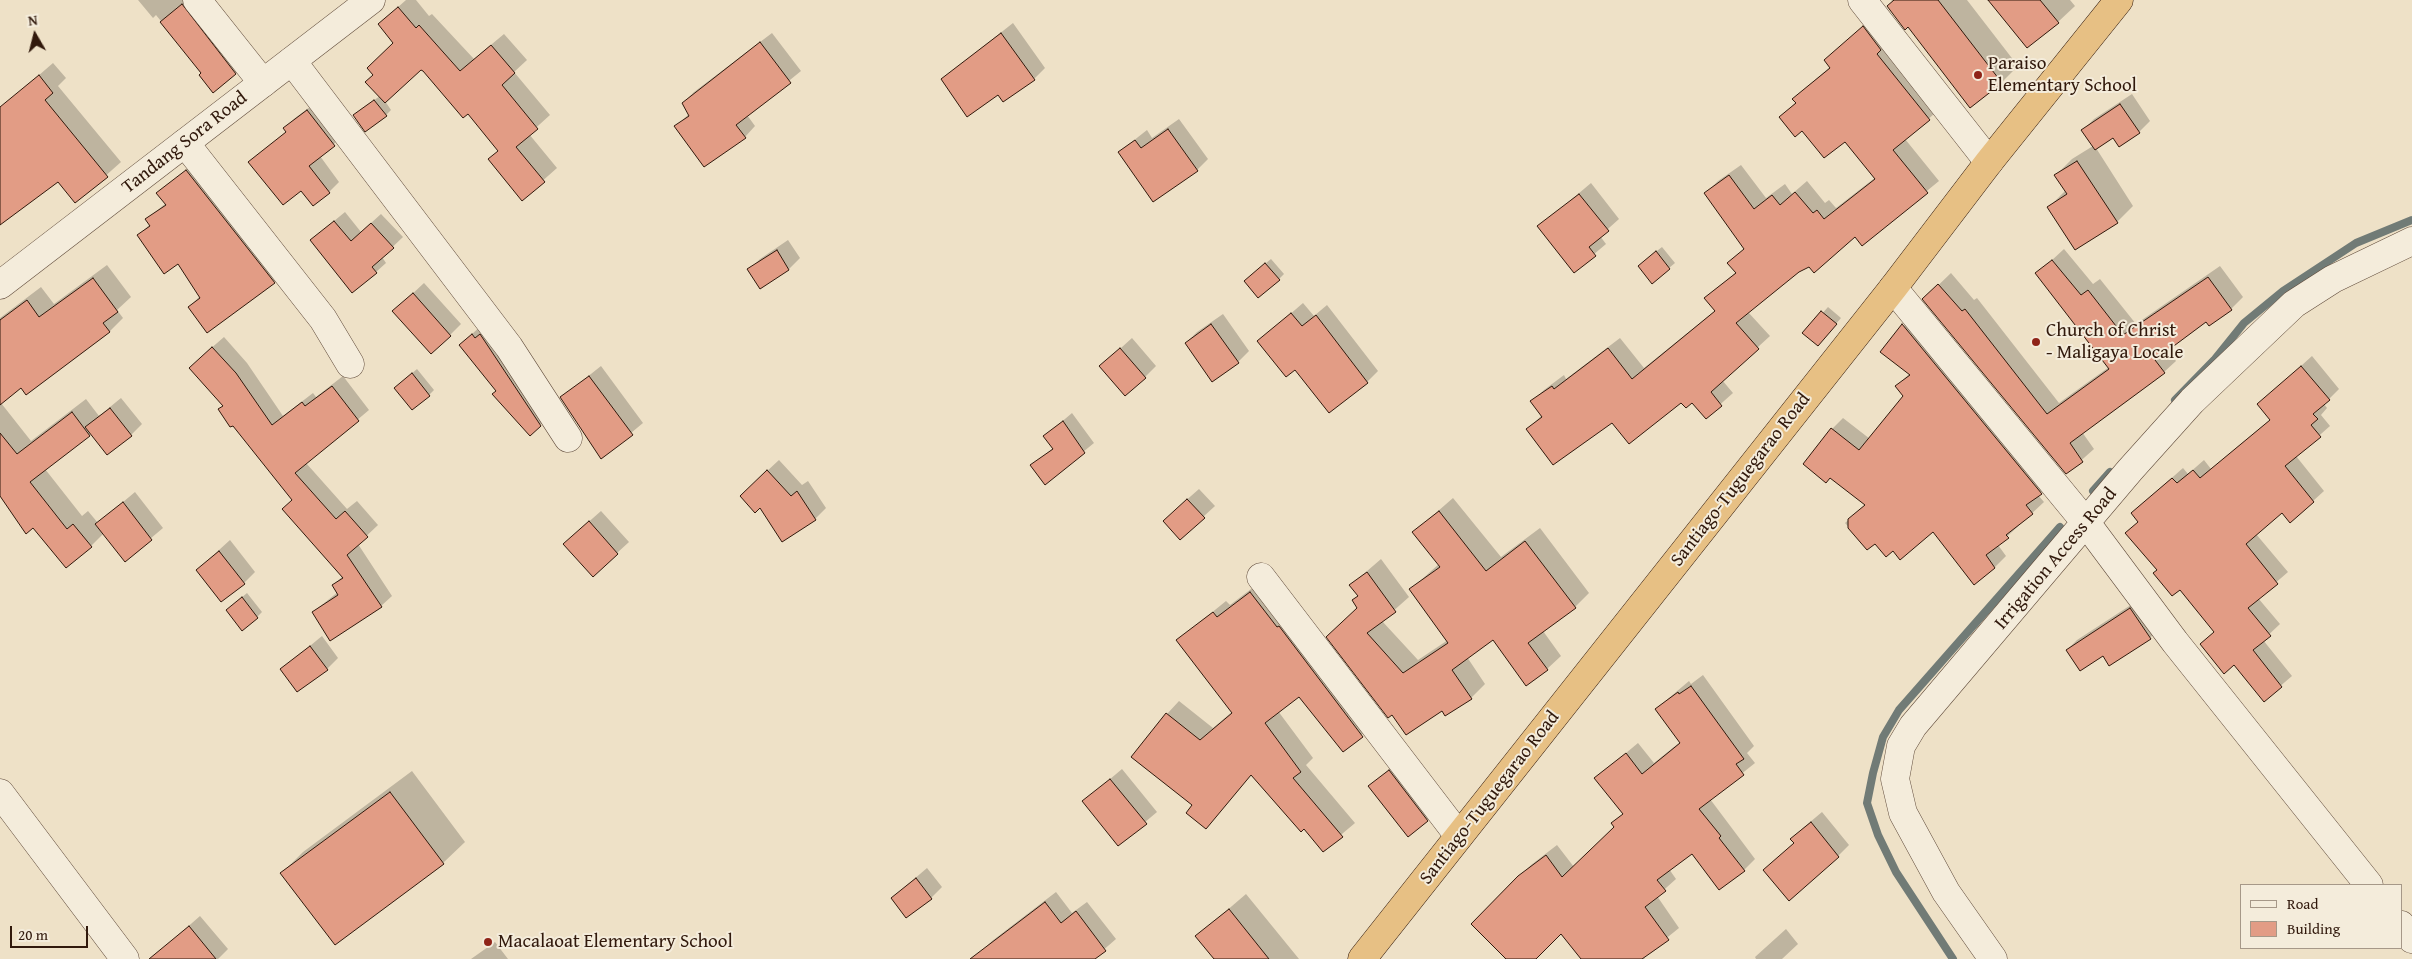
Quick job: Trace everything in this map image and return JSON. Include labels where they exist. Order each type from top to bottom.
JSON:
[{"type":"highway","name":"Santiago-Tuguegarao Road","points":[[1362,959],[1893,288],[1989,162],[2119,0]]},
{"type":"street","points":[[197,0],[263,83]]},
{"type":"street","name":"Tandang Sora Road","points":[[0,285],[371,0]]},
{"type":"street","points":[[1862,0],[1989,162]]},
{"type":"street","points":[[292,61],[509,347],[568,438]]},
{"type":"street","points":[[185,143],[323,319],[350,364]]},
{"type":"street","name":"Irrigation Access Road","points":[[1993,959],[1946,892],[1903,813],[1895,779],[1901,746],[1913,726],[2087,524],[2130,470],[2192,401],[2294,304],[2333,279],[2412,240]]},
{"type":"street","points":[[1893,288],[2087,524],[2175,642],[2368,884]]},
{"type":"street","points":[[1261,577],[1459,836]]},
{"type":"street","points":[[0,793],[125,959]]},
{"type":"street","points":[[2402,926],[2412,939]]},
{"type":"building","points":[[1894,0],[1938,0],[2002,83],[1970,108],[1908,27],[1905,30],[1887,6]]},
{"type":"building","points":[[1988,0],[2040,0],[2059,23],[2027,48]]},
{"type":"building","points":[[182,4],[236,74],[213,93],[199,75],[201,73],[160,22]]},
{"type":"building","points":[[398,7],[416,28],[419,25],[460,71],[491,45],[515,73],[502,85],[538,129],[516,147],[545,182],[522,201],[488,159],[498,151],[468,114],[463,118],[423,71],[421,70],[385,103],[365,82],[373,75],[367,68],[393,43],[378,24]]},
{"type":"building","points":[[1863,26],[1881,50],[1877,54],[1930,120],[1893,150],[1928,193],[1862,246],[1855,237],[1814,273],[1809,267],[1799,272],[1736,323],[1759,349],[1711,392],[1722,406],[1706,419],[1692,403],[1686,408],[1681,403],[1629,444],[1612,423],[1553,465],[1526,429],[1542,417],[1530,401],[1552,386],[1554,389],[1608,348],[1632,379],[1715,311],[1704,298],[1736,273],[1727,263],[1744,249],[1704,193],[1729,175],[1754,209],[1772,195],[1780,205],[1795,192],[1813,213],[1817,210],[1824,219],[1875,179],[1845,142],[1824,158],[1802,131],[1795,137],[1779,117],[1796,103],[1792,99],[1830,68],[1824,60]]},
{"type":"building","points":[[1001,33],[1035,80],[1003,102],[998,95],[967,117],[941,79]]},
{"type":"building","points":[[760,42],[791,83],[736,125],[746,138],[704,167],[674,126],[689,116],[682,103]]},
{"type":"building","points":[[39,75],[53,93],[45,100],[108,177],[75,203],[58,182],[0,225],[0,107]]},
{"type":"building","points":[[374,100],[387,116],[365,132],[353,115]]},
{"type":"building","points":[[2120,104],[2140,133],[2119,147],[2113,138],[2095,150],[2081,130]]},
{"type":"building","points":[[307,110],[335,146],[309,166],[330,193],[313,206],[301,191],[283,205],[248,162],[286,132],[283,128]]},
{"type":"building","points":[[1168,129],[1198,171],[1153,202],[1118,152],[1135,140],[1141,148]]},
{"type":"building","points":[[2077,161],[2118,223],[2075,250],[2047,207],[2067,194],[2054,175]]},
{"type":"building","points":[[186,170],[275,283],[207,333],[188,307],[200,298],[178,264],[164,274],[137,235],[150,226],[145,219],[166,205],[156,193]]},
{"type":"building","points":[[1579,194],[1609,231],[1589,247],[1596,256],[1574,273],[1537,226]]},
{"type":"building","points":[[334,221],[351,241],[371,223],[394,248],[372,267],[377,273],[352,293],[310,240]]},
{"type":"building","points":[[777,250],[789,270],[760,289],[747,269]]},
{"type":"building","points":[[1656,251],[1670,269],[1652,284],[1638,266]]},
{"type":"building","points":[[2052,260],[2081,295],[2088,290],[2123,335],[2208,277],[2232,310],[2209,326],[2206,322],[2155,360],[2165,373],[2070,443],[2083,462],[2066,474],[1922,299],[1938,284],[1962,311],[1965,309],[2047,414],[2109,369],[2035,273]]},
{"type":"building","points":[[1265,263],[1280,280],[1258,298],[1244,281]]},
{"type":"building","points":[[93,278],[118,312],[103,323],[110,332],[26,395],[21,388],[0,405],[0,320],[27,300],[39,317]]},
{"type":"building","points":[[413,293],[451,336],[431,354],[392,311]]},
{"type":"building","points":[[1821,311],[1837,324],[1818,346],[1802,333]]},
{"type":"building","points":[[1291,313],[1302,326],[1316,315],[1368,383],[1329,413],[1295,370],[1286,377],[1257,341]]},
{"type":"building","points":[[1211,324],[1239,363],[1212,382],[1185,343]]},
{"type":"building","points":[[1902,324],[2042,494],[2026,505],[2033,514],[2006,535],[2009,538],[1986,555],[1995,568],[1974,585],[1933,532],[1900,560],[1893,551],[1886,557],[1875,544],[1867,550],[1848,528],[1848,519],[1865,505],[1830,478],[1826,483],[1803,464],[1831,428],[1859,450],[1903,396],[1895,386],[1910,375],[1880,352]]},
{"type":"building","points":[[472,334],[475,338],[480,334],[541,426],[530,436],[492,394],[496,391],[459,345]]},
{"type":"building","points":[[212,347],[236,373],[272,425],[302,402],[305,406],[332,386],[359,421],[295,473],[336,519],[345,511],[368,537],[347,555],[382,607],[330,641],[312,612],[338,595],[332,585],[343,578],[282,509],[292,500],[233,426],[230,427],[218,409],[223,406],[189,368]]},
{"type":"building","points":[[1120,348],[1146,378],[1125,396],[1099,366]]},
{"type":"building","points":[[2301,366],[2330,400],[2313,414],[2318,419],[2311,425],[2321,437],[2285,466],[2314,502],[2290,523],[2282,513],[2246,544],[2278,584],[2248,608],[2271,636],[2253,650],[2282,687],[2264,702],[2234,665],[2224,674],[2200,644],[2214,632],[2180,590],[2172,596],[2153,573],[2157,570],[2125,533],[2138,522],[2131,513],[2172,478],[2177,483],[2193,470],[2200,478],[2270,420],[2257,404]]},
{"type":"building","points":[[412,373],[430,396],[412,410],[394,388]]},
{"type":"building","points":[[589,376],[633,435],[601,459],[560,397]]},
{"type":"building","points":[[110,408],[132,436],[107,455],[85,427]]},
{"type":"building","points":[[72,412],[90,436],[30,482],[67,529],[73,524],[92,547],[66,568],[33,528],[26,534],[0,496],[0,433],[17,454]]},
{"type":"building","points":[[1063,421],[1085,453],[1045,485],[1030,465],[1053,449],[1043,436]]},
{"type":"building","points":[[767,470],[791,496],[797,491],[816,520],[782,542],[760,508],[755,513],[740,496]]},
{"type":"building","points":[[1187,499],[1205,518],[1180,540],[1163,521]]},
{"type":"building","points":[[123,502],[152,540],[125,562],[95,524]]},
{"type":"building","points":[[1439,511],[1486,571],[1525,541],[1576,608],[1528,643],[1548,670],[1526,686],[1493,640],[1452,670],[1472,699],[1445,716],[1442,711],[1406,735],[1392,715],[1388,718],[1326,637],[1357,608],[1352,600],[1358,596],[1349,585],[1367,572],[1396,612],[1367,633],[1403,673],[1448,643],[1409,589],[1440,567],[1412,532]]},
{"type":"building","points":[[589,521],[618,554],[593,577],[563,544]]},
{"type":"building","points":[[219,551],[245,584],[221,602],[196,570]]},
{"type":"building","points":[[1250,592],[1277,627],[1279,626],[1363,737],[1343,752],[1299,697],[1265,723],[1301,772],[1293,778],[1343,837],[1323,852],[1304,829],[1301,832],[1251,775],[1206,829],[1186,813],[1192,805],[1131,757],[1166,713],[1200,740],[1232,713],[1176,640],[1213,612],[1217,617]]},
{"type":"building","points":[[242,597],[258,618],[242,631],[226,610]]},
{"type":"building","points":[[2130,608],[2151,639],[2109,666],[2103,656],[2080,671],[2066,650]]},
{"type":"building","points":[[310,646],[328,670],[297,692],[280,669]]},
{"type":"building","points":[[1691,686],[1744,759],[1736,764],[1744,775],[1699,809],[1721,836],[1719,838],[1745,871],[1719,890],[1692,854],[1657,880],[1666,891],[1645,907],[1669,940],[1642,959],[1581,959],[1561,934],[1536,959],[1506,959],[1471,924],[1518,876],[1546,855],[1562,877],[1614,827],[1611,823],[1623,814],[1594,778],[1626,753],[1642,774],[1680,743],[1655,709],[1678,692],[1679,694]]},
{"type":"building","points":[[1389,770],[1428,821],[1408,837],[1368,786]]},
{"type":"building","points":[[1110,779],[1147,824],[1118,846],[1082,801]]},
{"type":"building","points":[[390,792],[444,864],[335,945],[280,873]]},
{"type":"building","points":[[1811,822],[1839,857],[1789,901],[1763,870],[1794,843],[1790,839]]},
{"type":"building","points":[[916,878],[932,899],[906,918],[891,898]]},
{"type":"building","points":[[1045,902],[1061,923],[1076,911],[1106,951],[1095,959],[970,959]]},
{"type":"building","points":[[1229,909],[1269,959],[1214,959],[1195,936]]},
{"type":"building","points":[[189,926],[216,959],[149,959]]},
{"type":"waterway","points":[[2175,400],[2215,359],[2244,323],[2283,291],[2356,243],[2412,220]]},
{"type":"waterway","points":[[2093,491],[2110,472]]},
{"type":"waterway","points":[[1953,959],[1896,872],[1878,835],[1867,803],[1873,773],[1883,737],[1899,710],[2060,527]]},
{"type":"place","name":"Paraiso Elementary School","points":[[1978,75]]},
{"type":"place","name":"Church of Christ - Maligaya Locale","points":[[2036,342]]},
{"type":"place","name":"Macalaoat Elementary School","points":[[488,942]]}]
